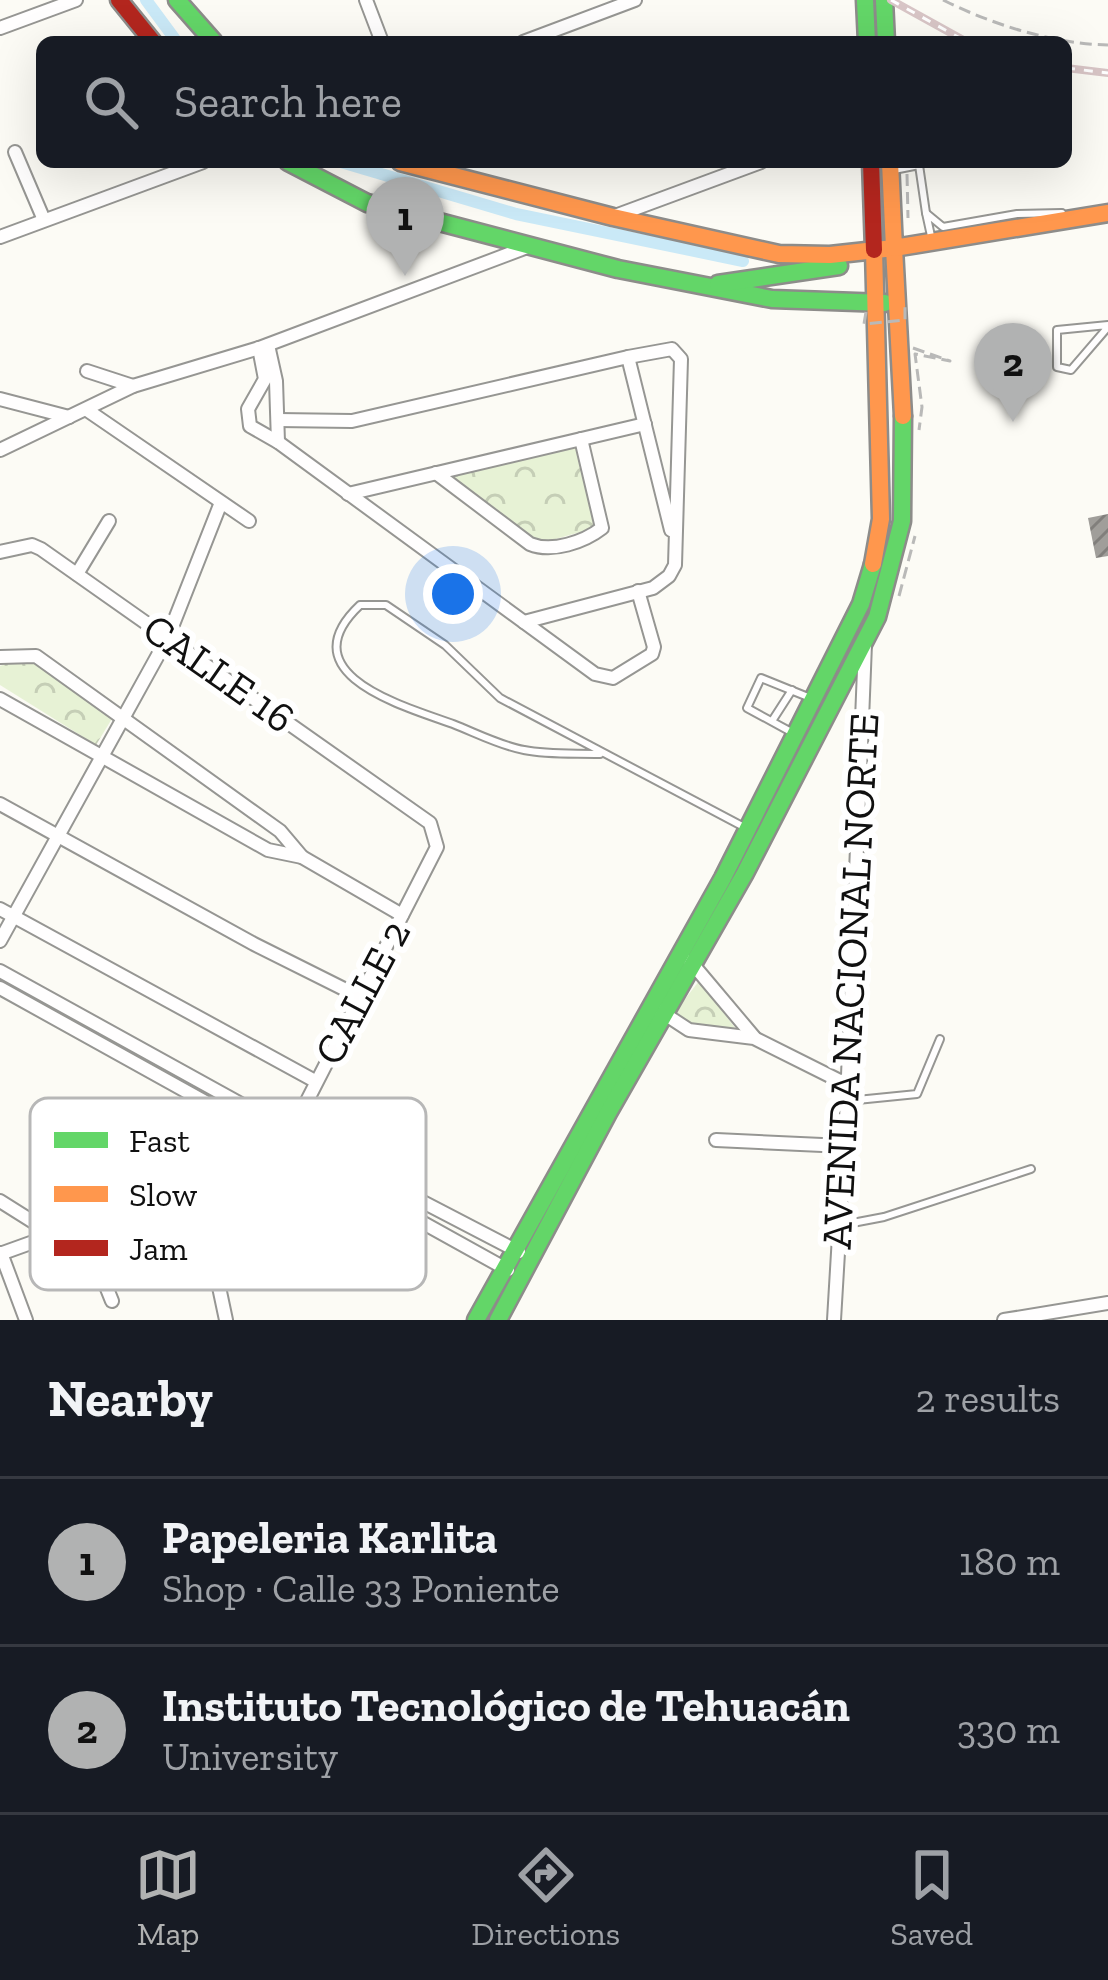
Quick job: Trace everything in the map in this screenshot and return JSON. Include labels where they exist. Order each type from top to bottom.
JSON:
[{"type":"main road","points":[[119,0],[148,36]]},
{"type":"main road","points":[[177,0],[209,36]]},
{"type":"main road","points":[[865,0],[866,36]]},
{"type":"main road","points":[[882,1],[885,36]]},
{"type":"main road","points":[[300,168],[367,202],[618,269],[772,299],[871,308],[902,304]]},
{"type":"main road","points":[[423,168],[779,254],[909,255],[926,246],[1108,212]]},
{"type":"main road","points":[[755,834],[794,733],[845,640],[873,565],[881,519],[871,308],[871,168]]},
{"type":"main road","points":[[497,1320],[523,1254],[866,643],[887,584],[902,521],[902,304],[891,168]]},
{"type":"main road","points":[[778,275],[779,254]]},
{"type":"main road","points":[[707,285],[874,255]]},
{"type":"main road","points":[[476,1320],[513,1273]]},
{"type":"street","points":[[0,28],[76,0]]},
{"type":"street","points":[[366,0],[380,36]]},
{"type":"street","points":[[539,36],[635,0]]},
{"type":"street","points":[[15,152],[44,220]]},
{"type":"street","points":[[0,237],[187,168]]},
{"type":"street","points":[[613,217],[744,168]]},
{"type":"street","points":[[0,450],[133,386],[263,346],[530,246]]},
{"type":"street","points":[[263,346],[278,442]]},
{"type":"street","points":[[278,420],[352,421],[672,349],[681,358],[675,565],[653,587],[524,622]]},
{"type":"street","points":[[628,356],[676,547]]},
{"type":"street","points":[[88,371],[133,386]]},
{"type":"street","points":[[270,380],[248,409],[247,422],[595,674],[613,678],[647,659],[654,646],[638,591]]},
{"type":"street","points":[[0,399],[70,417]]},
{"type":"street","points":[[87,410],[249,521]]},
{"type":"street","points":[[348,494],[645,424]]},
{"type":"street","points":[[436,473],[530,544],[556,547],[596,533],[603,523],[581,439]]},
{"type":"street","points":[[0,940],[7,913],[59,834],[168,638],[220,505]]},
{"type":"street","points":[[77,574],[109,521]]},
{"type":"street","name":"CALLE 16","points":[[0,552],[32,545],[430,823]]},
{"type":"street","name":"AVENIDA NACIONAL NORTE","points":[[833,1320],[866,643]]},
{"type":"street","points":[[0,657],[36,656],[280,831],[302,857]]},
{"type":"street","points":[[0,699],[268,850],[302,857],[402,915]]},
{"type":"street","points":[[0,803],[254,944],[360,997]]},
{"type":"street","name":"CALLE 2","points":[[306,1098],[434,857],[437,847],[430,823]]},
{"type":"street","points":[[7,913],[315,1081]]},
{"type":"street","points":[[687,960],[754,1038]]},
{"type":"street","points":[[0,971],[216,1098]]},
{"type":"street","points":[[0,988],[131,1051]]},
{"type":"street","points":[[657,1009],[689,1030],[754,1038],[846,1084]]},
{"type":"street","points":[[716,1140],[844,1146]]},
{"type":"street","points":[[0,1201],[30,1220]]},
{"type":"street","points":[[426,1206],[523,1254]]},
{"type":"street","points":[[426,1221],[513,1273]]},
{"type":"street","points":[[26,1320],[0,1254],[30,1243]]},
{"type":"street","points":[[108,1290],[112,1301]]},
{"type":"street","points":[[220,1290],[226,1320]]},
{"type":"street","points":[[1004,1320],[1064,1316],[1108,1304]]},
{"type":"lane","points":[[920,168],[926,246]]},
{"type":"lane","points":[[926,213],[943,227],[1017,214],[1108,212]]},
{"type":"lane","points":[[1108,326],[1072,370],[1058,367],[1057,330],[1108,326]]},
{"type":"lane","points":[[600,754],[524,750],[398,704],[355,682],[342,668],[336,649],[344,620],[360,604],[386,605],[445,645],[500,698],[755,834]]},
{"type":"lane","points":[[794,733],[747,708],[761,678],[812,698]]},
{"type":"lane","points":[[772,721],[792,690]]},
{"type":"lane","points":[[847,1102],[917,1094],[940,1039]]},
{"type":"lane","points":[[839,1226],[884,1217],[1031,1169]]},
{"type":"path","points":[[943,0],[968,13],[1059,36]]},
{"type":"path","points":[[1072,38],[1108,45]]},
{"type":"path","points":[[871,308],[864,324],[905,320],[902,304]]},
{"type":"green space","points":[[579,444],[598,527],[538,544],[447,477]]},
{"type":"green space","points":[[26,656],[113,717],[96,745],[0,685],[0,666]]},
{"type":"green space","points":[[699,981],[736,1029],[693,1024],[675,1012]]},
{"type":"building","points":[[1108,514],[1108,556],[1096,558],[1088,518]]},
{"type":"waterway","points":[[146,0],[173,36]]},
{"type":"waterway","points":[[361,168],[516,214],[743,261]]},
{"type":"railway","points":[[891,0],[956,36]]},
{"type":"railway","points":[[1072,69],[1108,73]]},
{"type":"traffic: fast","points":[[177,0],[209,36]]},
{"type":"traffic: fast","points":[[865,0],[867,36]]},
{"type":"traffic: fast","points":[[884,0],[886,36]]},
{"type":"traffic: fast","points":[[300,168],[367,203],[618,269],[772,299],[885,303]]},
{"type":"traffic: fast","points":[[718,284],[839,266]]},
{"type":"traffic: fast","points":[[498,1320],[608,1113],[745,873],[877,617],[902,521],[903,416]]},
{"type":"traffic: fast","points":[[476,1320],[723,878],[861,604],[873,564]]},
{"type":"traffic: slow","points":[[423,168],[779,254],[830,255],[894,248],[903,416]]},
{"type":"traffic: slow","points":[[890,168],[894,248],[1108,213]]},
{"type":"traffic: slow","points":[[873,564],[881,519],[874,250]]},
{"type":"traffic: jam","points":[[119,0],[148,36]]},
{"type":"traffic: jam","points":[[871,168],[874,250]]},
{"type":"place","name":"Papeleria Karlita","points":[[405,276]]},
{"type":"place","name":"Instituto Tecnológico de Tehuacán","points":[[1013,422]]}]
